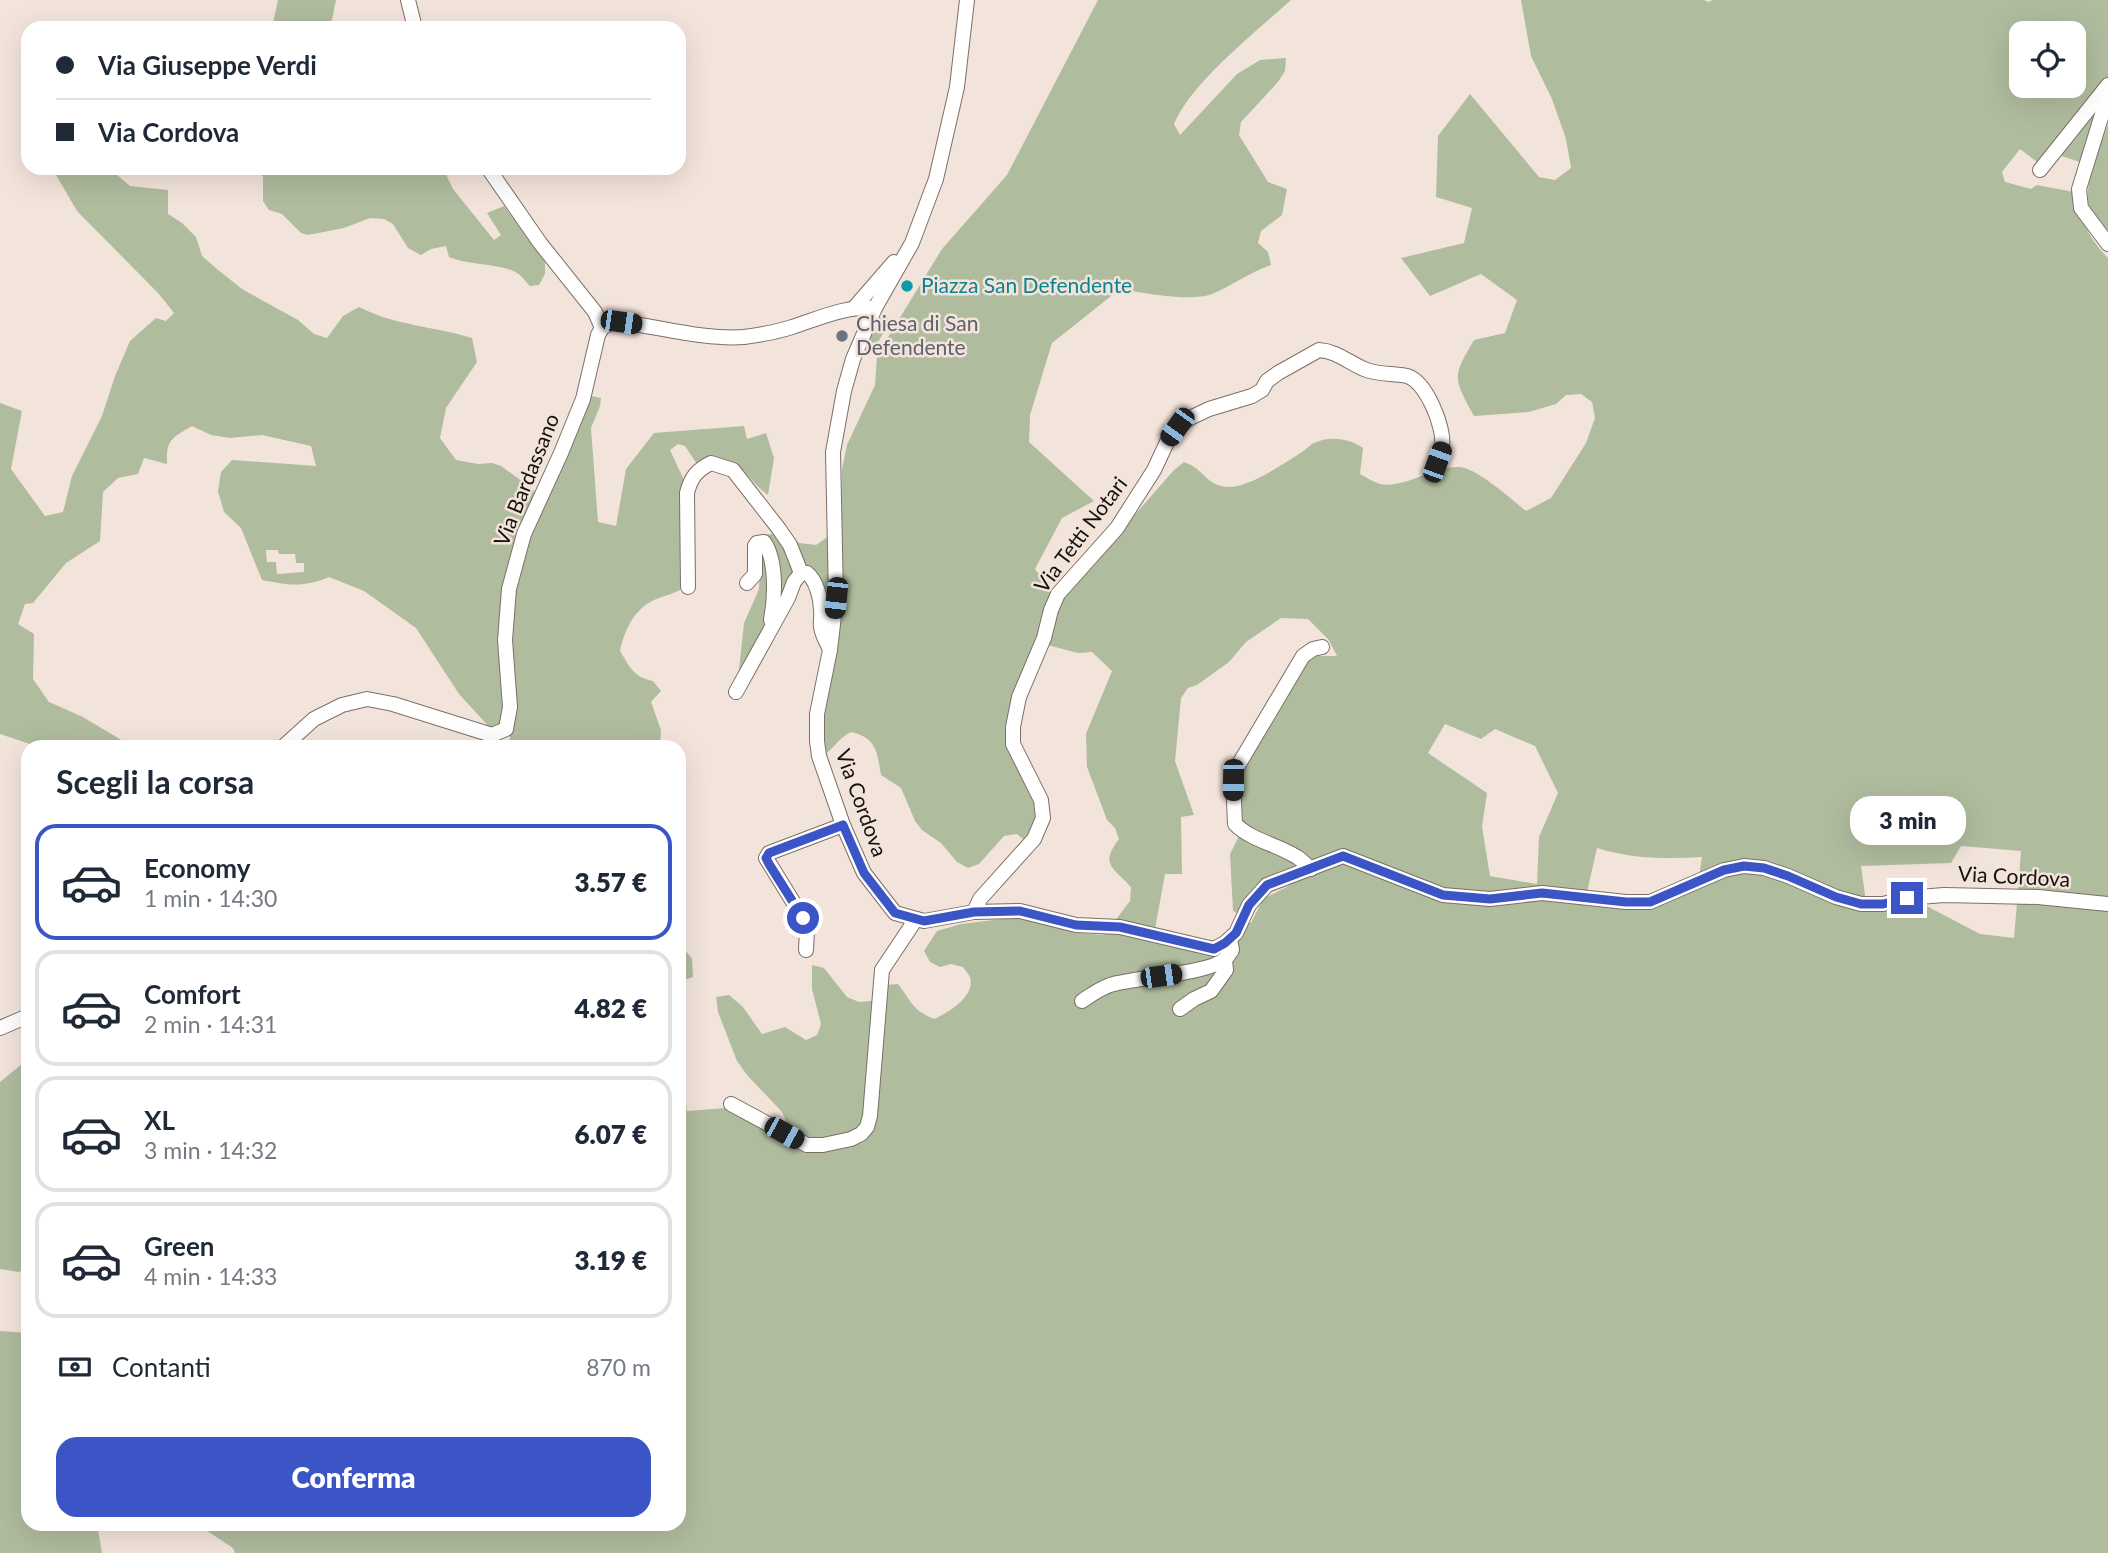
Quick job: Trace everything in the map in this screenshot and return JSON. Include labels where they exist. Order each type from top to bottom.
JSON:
[{"type":"street","points":[[408,0],[413,21]]},
{"type":"street","points":[[854,307],[912,243],[936,179],[957,87],[967,0]]},
{"type":"street","points":[[2040,170],[2108,85]]},
{"type":"street","points":[[2108,95],[2078,189],[2081,208],[2108,244]]},
{"type":"street","points":[[493,175],[540,243],[595,312],[602,328],[612,322],[621,322],[699,334],[743,337],[788,328],[854,307],[875,308]]},
{"type":"street","name":"Via Cordova","points":[[912,243],[875,308],[853,359],[844,391],[833,452],[836,598],[830,650],[817,714],[817,741],[819,756],[843,825],[864,873],[895,913],[916,919]]},
{"type":"street","name":"Via Bardassano","points":[[291,740],[314,719],[342,705],[367,699],[393,704],[492,735],[506,729],[510,707],[505,640],[509,589],[524,534],[583,399],[593,351],[602,328]]},
{"type":"street","name":"Via Tetti Notari","points":[[974,912],[980,900],[1034,839],[1043,818],[1041,800],[1013,744],[1013,727],[1015,708],[1044,638],[1051,610],[1058,594],[1117,528],[1154,470],[1177,427],[1209,409],[1252,396],[1262,390],[1267,381],[1278,373],[1319,349],[1334,352],[1365,370],[1409,376],[1418,383],[1441,426],[1443,446],[1437,462]]},
{"type":"street","points":[[688,587],[687,493],[690,480],[701,468],[711,463],[733,470],[779,528],[801,573]]},
{"type":"street","points":[[747,583],[755,575],[755,546],[764,542],[770,552],[773,578],[774,605],[770,628]]},
{"type":"street","points":[[736,692],[801,573],[807,572],[816,587],[822,635],[830,650]]},
{"type":"street","points":[[1311,869],[1296,856],[1255,838],[1235,824],[1233,780],[1242,758],[1303,656],[1312,649],[1322,647]]},
{"type":"street","points":[[806,950],[807,930],[803,918],[766,858],[769,853],[843,825]]},
{"type":"street","name":"Via Cordova","points":[[1180,1009],[1211,991],[1226,970],[1225,960],[1232,950],[1230,939],[1236,933],[1249,905],[1267,885],[1343,856],[1443,895],[1490,899],[1542,893],[1650,902],[1724,870],[1744,866],[1764,868],[1836,897],[1861,904],[1883,904],[1907,898],[1944,895],[2038,897],[2108,904]]},
{"type":"street","points":[[731,1104],[807,1146],[851,1139],[861,1134],[867,1127],[870,1116],[882,970],[916,919],[924,921],[974,912],[1020,911],[1076,925],[1120,927],[1214,949],[1230,939]]},
{"type":"street","points":[[1082,1001],[1097,990],[1111,985],[1179,973],[1225,960]]},
{"type":"street","points":[[0,1028],[21,1019]]},
{"type":"green space","points":[[278,0],[336,0],[331,21],[274,21]]},
{"type":"green space","points":[[1098,0],[1291,0],[1210,75],[1183,108],[1174,124],[1180,135],[1237,74],[1260,60],[1286,58],[1285,71],[1241,122],[1239,135],[1268,182],[1287,189],[1282,215],[1261,231],[1258,243],[1268,252],[1271,265],[1203,296],[1167,296],[1120,289],[1052,343],[1030,415],[1029,442],[1094,501],[1062,518],[1035,569],[1055,596],[1011,727],[1041,808],[1028,843],[1017,834],[1004,836],[979,864],[968,868],[957,862],[941,843],[922,830],[915,821],[901,788],[881,775],[877,753],[866,738],[851,732],[823,756],[820,732],[840,597],[842,469],[847,445],[875,385],[877,355],[942,249],[1007,175]]},
{"type":"green space","points":[[1521,0],[2108,0],[2108,77],[2080,162],[2058,155],[2037,162],[2020,149],[2002,172],[2005,182],[2031,189],[2037,185],[2074,192],[2086,227],[2108,258],[2108,898],[2018,892],[2021,851],[1961,846],[1951,863],[1861,866],[1866,902],[1842,897],[1788,872],[1765,865],[1730,865],[1699,876],[1702,857],[1649,857],[1597,848],[1588,896],[1543,890],[1500,892],[1633,908],[1679,895],[1729,873],[1762,872],[1833,902],[1877,910],[1917,901],[1980,934],[2014,938],[2017,903],[2108,909],[2108,1553],[235,1553],[233,1548],[207,1531],[686,1531],[686,1104],[687,1111],[726,1108],[803,1150],[851,1147],[864,1142],[872,1118],[882,989],[886,985],[898,984],[916,1008],[934,1019],[953,1008],[969,991],[970,977],[963,967],[951,964],[940,967],[930,962],[924,951],[937,931],[961,924],[1019,917],[1041,920],[1078,933],[1103,935],[1109,928],[1213,951],[1229,945],[1246,921],[1251,923],[1263,899],[1298,881],[1296,869],[1261,884],[1239,914],[1233,911],[1230,854],[1239,836],[1248,833],[1236,823],[1235,781],[1240,768],[1307,659],[1337,656],[1328,639],[1308,619],[1281,618],[1246,642],[1229,662],[1197,685],[1188,688],[1181,698],[1175,761],[1194,815],[1181,817],[1182,874],[1165,874],[1155,929],[1114,922],[1130,901],[1131,887],[1111,866],[1110,855],[1119,839],[1115,828],[1107,820],[1087,767],[1086,734],[1112,671],[1092,652],[1078,653],[1044,644],[1060,602],[1100,552],[1184,462],[1216,484],[1238,486],[1266,474],[1318,441],[1339,439],[1363,448],[1360,474],[1380,484],[1399,483],[1439,470],[1459,467],[1484,478],[1526,511],[1551,498],[1586,443],[1595,418],[1592,402],[1581,394],[1566,395],[1556,404],[1529,412],[1474,416],[1459,385],[1459,370],[1474,340],[1505,333],[1517,300],[1481,274],[1430,296],[1401,258],[1464,243],[1472,208],[1436,197],[1438,136],[1470,94],[1539,177],[1555,180],[1571,168],[1566,139],[1552,99],[1531,56]],"holes":[[[1445,724],[1481,739],[1495,729],[1535,746],[1558,793],[1539,837],[1537,884],[1490,876],[1482,827],[1487,793],[1428,753]]]},
{"type":"green space","points":[[2108,124],[2108,234],[2091,211],[2088,191]]},
{"type":"green space","points":[[56,175],[117,175],[130,186],[168,190],[168,214],[196,237],[202,256],[242,289],[298,320],[314,334],[327,338],[343,316],[359,307],[401,322],[472,338],[477,362],[446,408],[440,438],[456,460],[501,466],[533,489],[537,498],[506,588],[507,707],[503,729],[492,730],[459,694],[416,628],[364,591],[329,577],[311,583],[296,584],[262,580],[241,528],[224,512],[218,491],[221,472],[232,460],[316,466],[311,446],[262,435],[230,438],[211,435],[192,426],[169,444],[167,464],[144,458],[138,474],[118,478],[103,492],[100,541],[66,563],[33,603],[25,604],[18,624],[34,634],[33,679],[49,702],[83,717],[121,740],[21,741],[0,734],[0,403],[22,411],[11,469],[45,516],[63,512],[72,476],[102,416],[130,341],[156,318],[166,321],[174,313],[159,294],[77,211]],"holes":[[[266,550],[278,550],[279,554],[295,554],[296,563],[304,563],[304,572],[277,574],[276,562],[267,562]]]},
{"type":"green space","points":[[262,175],[446,175],[453,189],[494,240],[501,235],[487,213],[504,206],[545,262],[545,274],[539,285],[530,286],[519,274],[510,270],[449,257],[446,246],[431,249],[421,255],[408,248],[393,224],[384,219],[370,218],[344,228],[308,235],[301,233],[282,214],[269,210],[263,201]]},
{"type":"green space","points":[[882,315],[891,320],[874,349],[867,345]]},
{"type":"green space","points":[[587,395],[601,398],[591,428],[598,522],[616,526],[626,469],[654,433],[744,426],[747,439],[766,433],[774,458],[768,495],[733,463],[719,459],[697,464],[685,446],[678,444],[670,450],[684,480],[680,590],[651,602],[637,612],[628,627],[620,651],[633,670],[641,677],[653,681],[661,691],[651,702],[661,730],[660,740],[510,740],[508,640],[512,589],[526,535]]},
{"type":"green space","points":[[778,533],[799,543],[816,545],[829,536],[829,632],[822,580],[808,570],[738,679],[744,623],[759,589],[765,535]]},
{"type":"green space","points":[[686,951],[692,959],[693,977],[686,980]]},
{"type":"green space","points":[[812,965],[824,968],[847,997],[859,1002],[871,1001],[877,995],[867,1112],[858,1132],[808,1143],[790,1130],[782,1112],[737,1061],[718,1012],[716,997],[729,995],[743,1007],[762,1034],[785,1027],[806,1040],[817,1035],[821,1024],[812,989]]},
{"type":"green space","points":[[21,1065],[19,1272],[0,1269],[0,1082]]},
{"type":"green space","points":[[0,1331],[21,1332],[21,1531],[98,1531],[102,1553],[0,1553]]},
{"type":"place","name":"Piazza San Defendente","points":[[907,286]]},
{"type":"place","name":"Chiesa di San Defendente","points":[[842,336]]},
{"type":"route","points":[[803,918],[766,858],[769,853],[843,825],[864,873],[895,913],[924,921],[974,912],[1020,911],[1076,925],[1120,927],[1214,949],[1236,933],[1249,905],[1267,885],[1343,856],[1443,895],[1490,899],[1542,893],[1650,902],[1724,870],[1744,866],[1764,868],[1836,897],[1861,904],[1883,904],[1907,898]]}]
